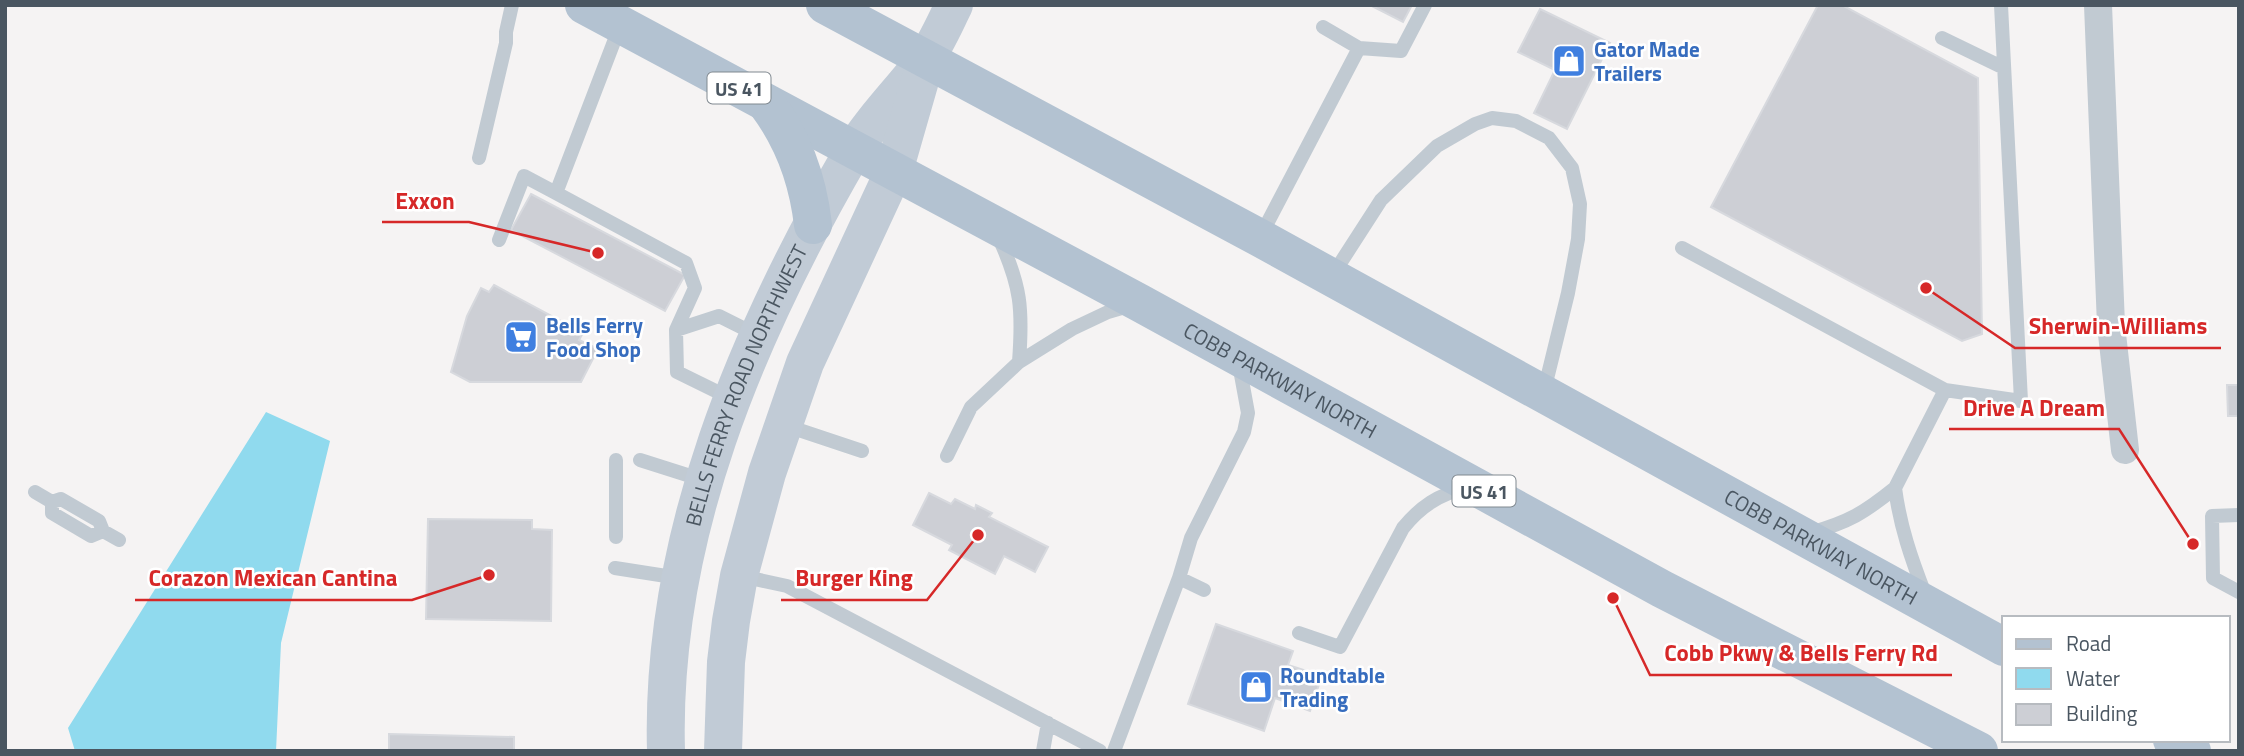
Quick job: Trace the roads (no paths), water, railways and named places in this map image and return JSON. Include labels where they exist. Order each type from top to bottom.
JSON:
[{"type":"main road","name":"COBB PARKWAY NORTH","points":[[584,5],[1140,303],[1662,589],[1979,751]]},
{"type":"main road","name":"COBB PARKWAY NORTH","points":[[825,5],[1544,392],[2002,645]]},
{"type":"main road","name":"BELLS FERRY ROAD NORTHWEST","points":[[666,751],[669,665],[685,548],[733,400],[759,336],[813,225],[854,149],[926,58],[954,5]]},
{"type":"main road","name":"BELLS FERRY ROAD NORTHWEST","points":[[723,751],[726,662],[739,576],[751,526],[782,425],[805,363],[894,171],[926,58]]},
{"type":"main road","points":[[765,102],[786,132],[800,163],[807,185],[813,225]]},
{"type":"main road","points":[[2176,742],[2192,751]]},
{"type":"street","points":[[2098,5],[2111,325],[2125,450]]},
{"type":"lane","points":[[479,158],[506,44],[512,5]]},
{"type":"lane","points":[[1323,27],[1359,48],[1401,51],[1425,5]]},
{"type":"lane","points":[[1682,248],[1945,390],[2021,401],[2001,5]]},
{"type":"lane","points":[[556,193],[620,25]]},
{"type":"lane","points":[[1941,38],[2004,68]]},
{"type":"lane","points":[[1260,238],[1359,48]]},
{"type":"lane","points":[[1332,278],[1381,200],[1437,146],[1475,124],[1492,118],[1516,121],[1549,138],[1572,168],[1580,204],[1578,239],[1568,292],[1544,392]]},
{"type":"lane","points":[[499,240],[524,176],[686,263],[695,288],[676,330],[677,372],[733,400]]},
{"type":"lane","points":[[992,224],[1012,265],[1020,296],[1022,326],[1019,362]]},
{"type":"lane","points":[[947,456],[971,407],[1019,362],[1072,329],[1140,303]]},
{"type":"lane","points":[[676,330],[719,316],[759,336]]},
{"type":"lane","points":[[1114,751],[1179,578],[1191,538],[1244,432],[1248,413],[1237,356]]},
{"type":"lane","points":[[1802,535],[1865,513],[1895,488],[1945,390]]},
{"type":"lane","points":[[782,425],[862,451]]},
{"type":"lane","points":[[615,537],[617,460]]},
{"type":"lane","points":[[640,460],[705,480]]},
{"type":"lane","points":[[1299,633],[1340,648],[1403,528],[1416,512],[1452,491],[1474,485]]},
{"type":"lane","points":[[1895,488],[1906,545],[1930,605]]},
{"type":"lane","points":[[35,492],[52,502],[61,499],[99,521],[103,531],[119,540]]},
{"type":"lane","points":[[2239,515],[2212,516],[2213,578],[2239,592]]},
{"type":"lane","points":[[615,568],[680,578]]},
{"type":"lane","points":[[739,576],[787,586],[1100,751]]},
{"type":"lane","points":[[1179,578],[1204,590]]},
{"type":"lane","points":[[1043,751],[1048,723]]},
{"type":"water","points":[[266,412],[330,441],[281,643],[276,751],[75,751],[68,728]]},
{"type":"place","name":"Gator Made Trailers","points":[[1569,61]]},
{"type":"place","name":"Exxon","points":[[598,253]]},
{"type":"place","name":"Sherwin-Williams","points":[[1926,288]]},
{"type":"place","name":"Bells Ferry Food Shop","points":[[521,337]]},
{"type":"place","name":"Burger King","points":[[978,535]]},
{"type":"place","name":"Drive A Dream","points":[[2193,544]]},
{"type":"place","name":"Corazon Mexican Cantina","points":[[489,575]]},
{"type":"place","name":"Cobb Pkwy & Bells Ferry Rd","points":[[1613,598]]},
{"type":"place","name":"Roundtable Trading","points":[[1256,687]]}]
